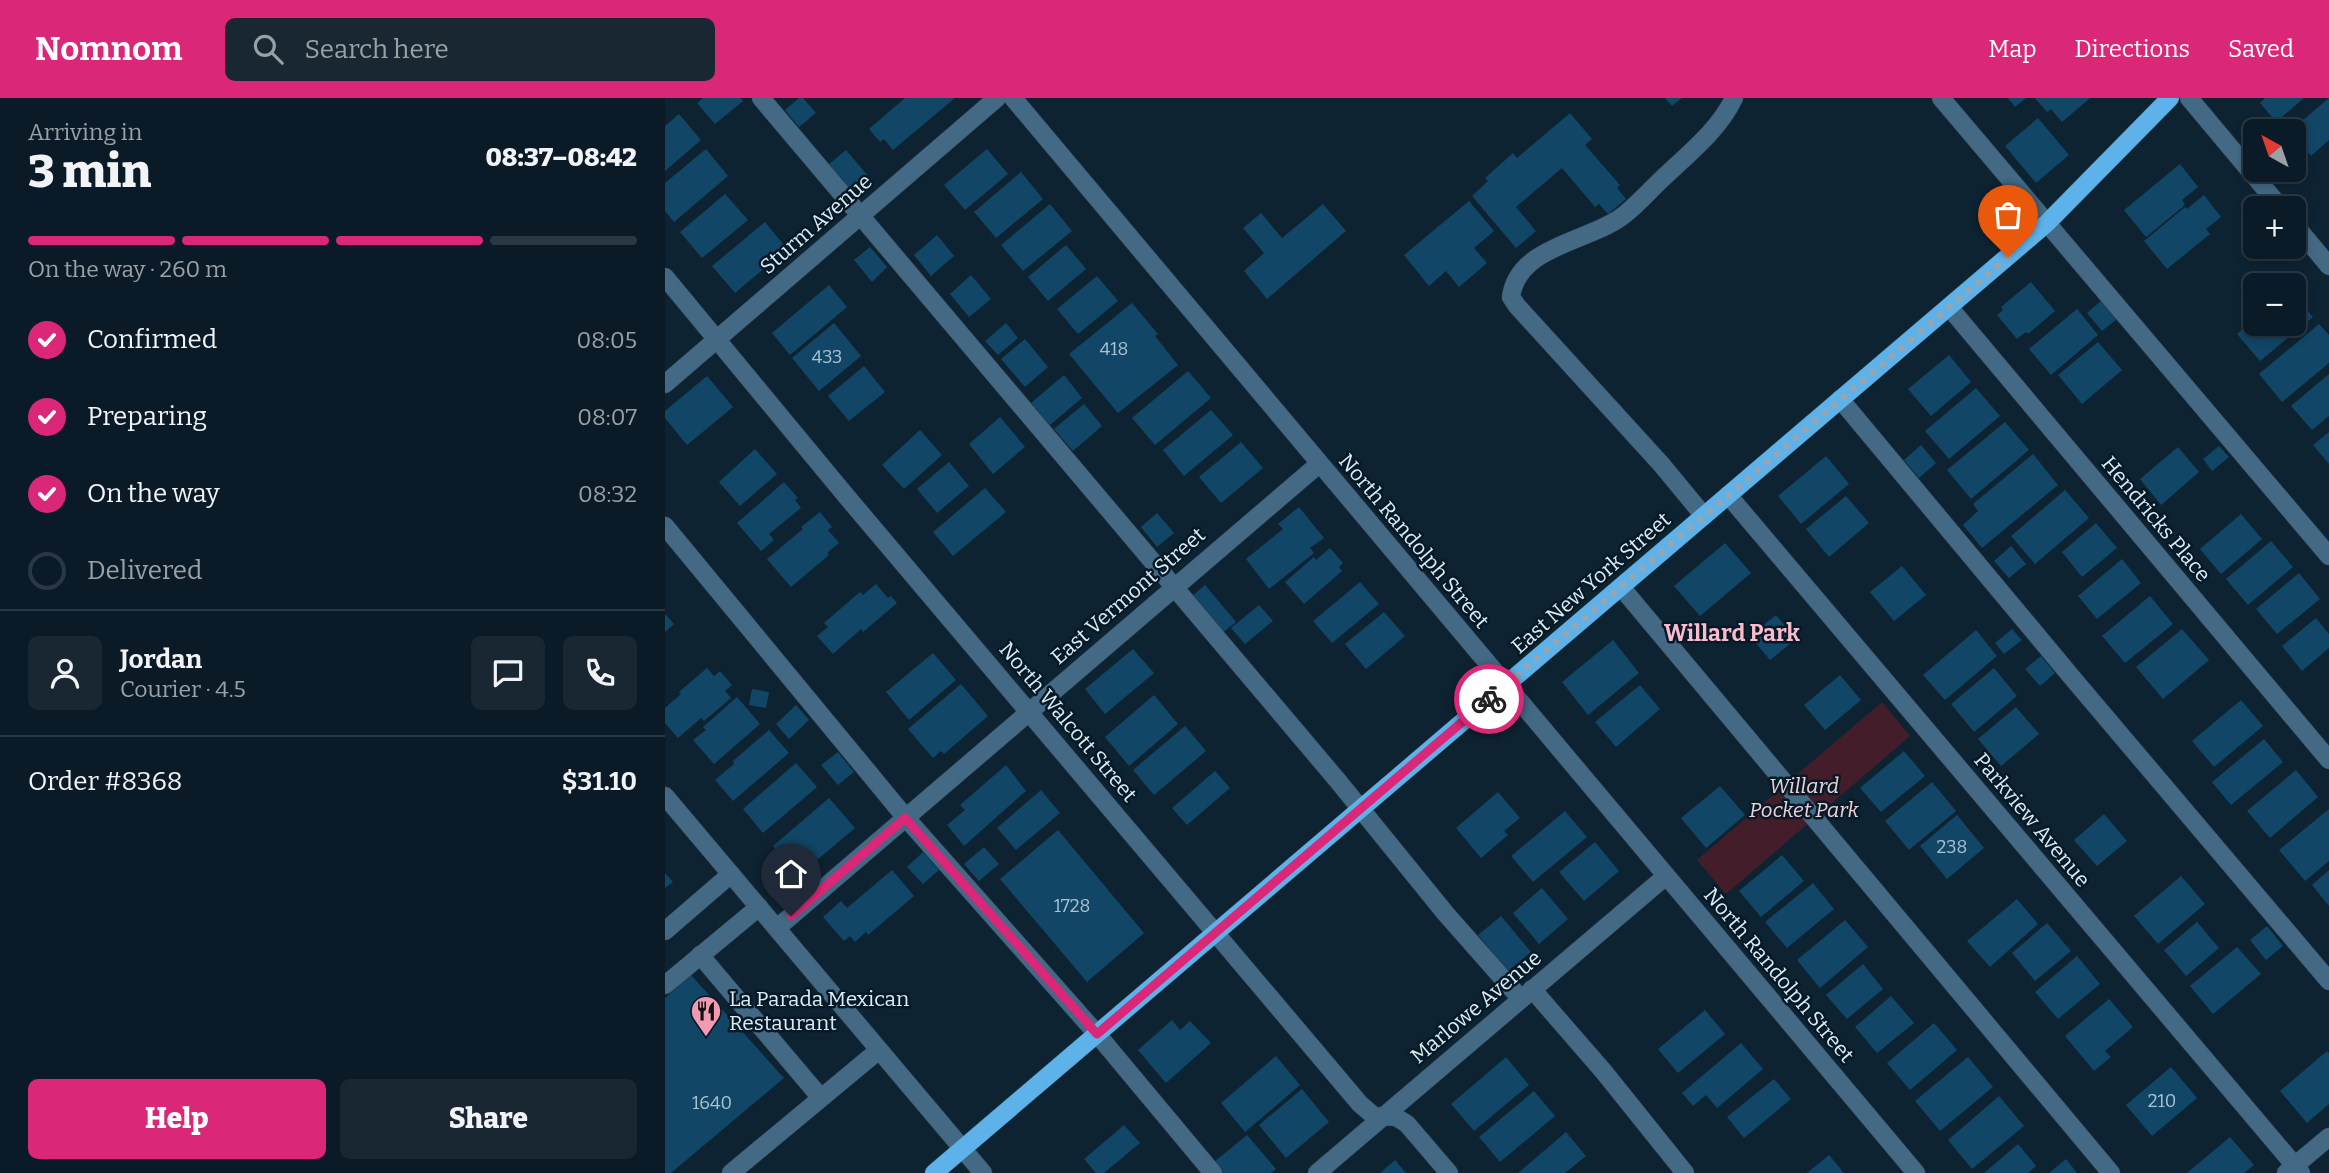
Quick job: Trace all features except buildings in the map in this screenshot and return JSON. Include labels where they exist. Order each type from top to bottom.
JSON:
[{"type":"main road","name":"East New York Street","points":[[934,1173],[2047,223],[2170,98]]},
{"type":"street","points":[[761,98],[1360,808],[1446,914],[1604,1072],[1685,1173]]},
{"type":"street","name":"Sturm Avenue","points":[[665,384],[997,98]]},
{"type":"street","name":"North Randolph Street","points":[[1013,98],[1916,1173]]},
{"type":"street","points":[[1704,516],[1661,464],[1511,297],[1512,287],[1519,275],[1539,256],[1623,216],[1692,152],[1728,112],[1734,98]]},
{"type":"street","points":[[1941,98],[2329,556]]},
{"type":"street","points":[[2189,98],[2271,196]]},
{"type":"street","points":[[2306,238],[2329,266]]},
{"type":"street","name":"North Walcott Street","points":[[665,278],[1360,1104],[1370,1115],[1396,1116],[1407,1124],[1449,1173]]},
{"type":"street","name":"Hendricks Place","points":[[1949,307],[2329,760]]},
{"type":"street","points":[[1840,399],[2329,981]]},
{"type":"street","name":"East Vermont Street","points":[[777,928],[1319,464]]},
{"type":"street","name":"Parkview Avenue","points":[[1728,495],[2294,1170]]},
{"type":"street","points":[[665,526],[905,818],[1097,1034],[1213,1173]]},
{"type":"street","points":[[1621,587],[2111,1173]]},
{"type":"street","points":[[665,796],[983,1173]]},
{"type":"street","points":[[665,931],[731,874]]},
{"type":"street","name":"Marlowe Avenue","points":[[1317,1173],[1666,876]]},
{"type":"street","points":[[665,985],[759,907]]},
{"type":"street","points":[[701,955],[821,1098]]},
{"type":"street","points":[[731,1173],[879,1050]]},
{"type":"street","points":[[2294,1170],[2329,1137]]},
{"type":"green space","name":"Willard Pocket Park","points":[[1882,702],[1910,736],[1726,894],[1697,860]]},
{"type":"way so far","points":[[1489,699],[2008,257]]},
{"type":"place","name":"La Parada Mexican Restaurant","points":[[706,1038]]},
{"type":"district","name":"Willard Park","points":[[1732,633]]},
{"type":"route","points":[[791,916],[905,818],[1097,1034],[1489,699]]}]
